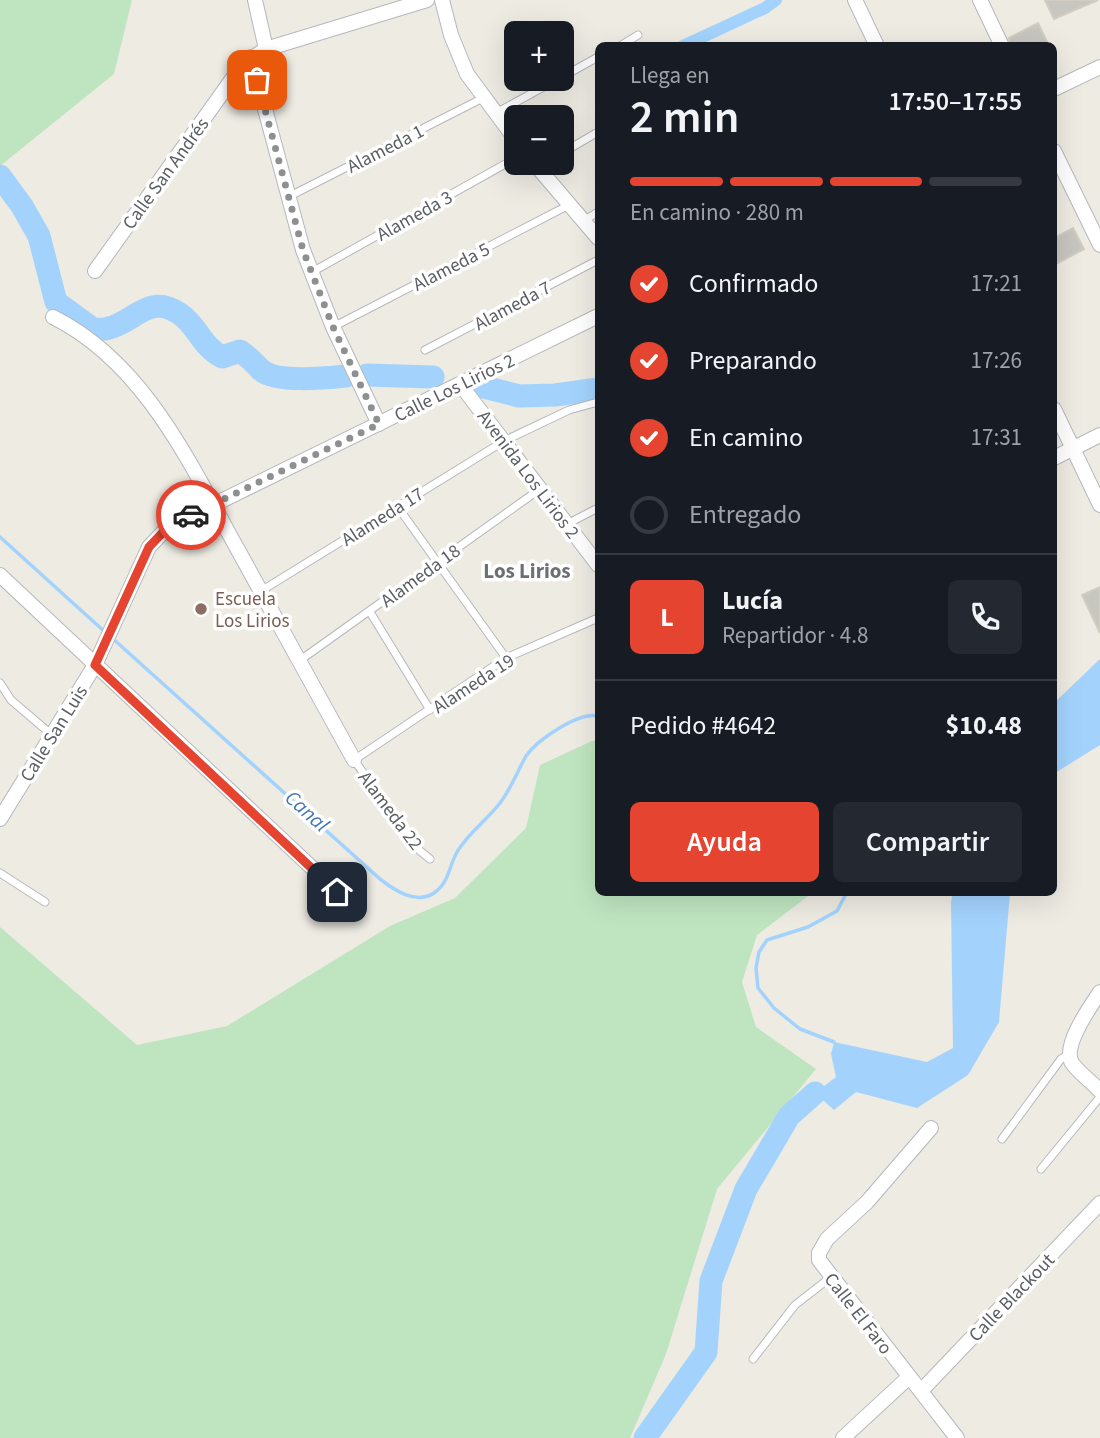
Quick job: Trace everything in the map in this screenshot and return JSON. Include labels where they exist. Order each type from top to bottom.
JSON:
[{"type":"street","points":[[255,0],[266,49]]},
{"type":"street","name":"Calle San Andrés","points":[[95,271],[243,64],[251,57],[266,49],[427,0]]},
{"type":"street","points":[[442,0],[451,35],[467,74],[504,125]]},
{"type":"street","points":[[855,0],[875,42]]},
{"type":"street","points":[[980,0],[1000,42]]},
{"type":"street","points":[[251,57],[311,272],[333,327],[379,424]]},
{"type":"street","points":[[1057,88],[1100,67]]},
{"type":"street","points":[[1057,156],[1100,245]]},
{"type":"street","points":[[547,175],[595,234]]},
{"type":"street","points":[[53,317],[77,329],[116,361],[166,425],[197,472],[212,504],[354,760]]},
{"type":"street","name":"Calle Los Lirios 2","points":[[120,607],[149,547],[168,527],[595,317]]},
{"type":"street","name":"Avenida Los Lirios 2","points":[[460,384],[595,561]]},
{"type":"street","points":[[1057,415],[1100,505]]},
{"type":"street","points":[[1057,457],[1100,435]]},
{"type":"street","points":[[0,575],[358,911]]},
{"type":"street","name":"Calle San Luis","points":[[0,820],[95,665],[120,607]]},
{"type":"street","points":[[1100,992],[1071,1042],[1069,1054],[1072,1063],[1100,1091]]},
{"type":"street","name":"Calle El Faro","points":[[931,1128],[867,1202],[822,1247],[819,1260],[957,1438]]},
{"type":"street","name":"Calle Blackout","points":[[921,1391],[1100,1203]]},
{"type":"street","points":[[843,1438],[909,1377]]},
{"type":"lane","points":[[627,42],[638,35]]},
{"type":"lane","points":[[574,70],[595,59]]},
{"type":"lane","points":[[495,113],[536,91]]},
{"type":"lane","name":"Alameda 1","points":[[288,197],[483,98]]},
{"type":"lane","points":[[574,146],[595,134]]},
{"type":"lane","name":"Alameda 3","points":[[311,272],[504,165]]},
{"type":"lane","name":"Alameda 5","points":[[333,327],[569,204]]},
{"type":"lane","points":[[583,220],[595,214]]},
{"type":"lane","name":"Alameda 7","points":[[425,350],[595,262]]},
{"type":"lane","name":"Alameda 17","points":[[261,591],[504,442],[569,410],[595,403]]},
{"type":"lane","name":"Alameda 18","points":[[299,661],[540,489]]},
{"type":"lane","points":[[397,506],[506,658]]},
{"type":"lane","points":[[567,524],[595,510]]},
{"type":"lane","points":[[370,612],[430,710]]},
{"type":"lane","name":"Alameda 19","points":[[354,760],[506,658],[595,619]]},
{"type":"lane","points":[[0,683],[11,700],[52,735]]},
{"type":"lane","name":"Alameda 22","points":[[354,760],[419,850],[430,859]]},
{"type":"lane","points":[[0,873],[45,902]]},
{"type":"lane","points":[[1002,1139],[1061,1059],[1069,1054]]},
{"type":"lane","points":[[1041,1169],[1100,1097]]},
{"type":"lane","points":[[753,1359],[795,1305],[831,1277]]},
{"type":"green space","points":[[0,0],[132,0],[114,74],[0,166]]},
{"type":"green space","points":[[595,741],[595,896],[808,896],[757,935],[742,982],[756,1027],[816,1069],[717,1189],[666,1354],[630,1438],[0,1438],[0,927],[137,1045],[227,1026],[390,926],[455,898],[526,828],[540,765]]},
{"type":"water","points":[[1100,659],[1100,745],[1057,772],[1057,700]]},
{"type":"water","points":[[952,896],[1010,896],[999,1022],[968,1075],[917,1108],[856,1092],[834,1110],[815,1093],[836,1077],[831,1054],[834,1042],[927,1062],[953,1048]]},
{"type":"building","points":[[1045,0],[1098,0],[1054,19]]},
{"type":"building","points":[[1038,23],[1047,42],[1010,42],[1009,38]]},
{"type":"building","points":[[1073,228],[1084,249],[1057,263],[1057,236]]},
{"type":"building","points":[[1100,587],[1100,633],[1082,595]]},
{"type":"waterway","points":[[692,42],[765,8],[776,0]]},
{"type":"waterway","points":[[0,176],[39,236],[56,302],[93,329],[119,325],[143,310],[160,306],[180,314],[209,347],[222,357],[240,351],[261,370],[278,377],[302,379],[346,376]]},
{"type":"waterway","points":[[367,375],[433,377]]},
{"type":"waterway","points":[[484,387],[519,396],[555,395],[595,389]]},
{"type":"waterway","name":"Canal","points":[[0,537],[105,632]]},
{"type":"waterway","name":"Canal","points":[[111,637],[380,879],[413,897],[427,896],[439,889],[461,845],[500,803],[531,750],[548,735],[569,723],[595,716]]},
{"type":"waterway","name":"Canal","points":[[834,1042],[800,1029],[774,1008],[758,988],[756,968],[759,952],[767,940],[808,927],[837,911],[845,896]]},
{"type":"waterway","points":[[645,1438],[706,1352],[711,1281],[746,1189],[789,1116],[815,1093]]},
{"type":"way so far","points":[[191,515],[379,424],[333,327],[303,250],[257,80]]},
{"type":"place","name":"Escuela Los Lirios","points":[[201,609]]},
{"type":"district","name":"Los Lirios","points":[[527,571]]},
{"type":"route","points":[[191,515],[168,527],[149,547],[95,665],[337,892]]}]
